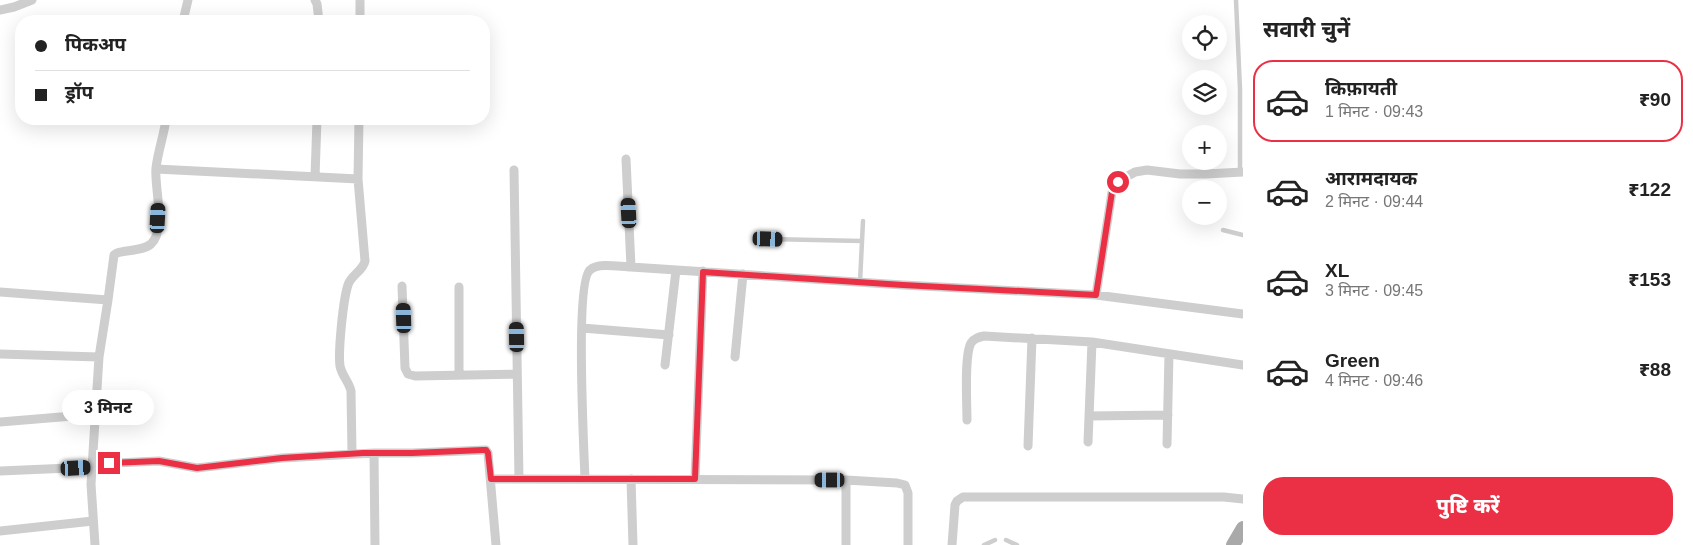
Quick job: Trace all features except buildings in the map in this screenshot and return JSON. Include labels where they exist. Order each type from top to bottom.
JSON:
[{"type":"main road","points":[[1233,545],[1243,528]]},
{"type":"street","points":[[0,10],[32,0]]},
{"type":"street","points":[[184,15],[188,0]]},
{"type":"street","points":[[315,0],[318,15]]},
{"type":"street","points":[[360,0],[360,15]]},
{"type":"street","points":[[95,545],[91,484],[100,357],[114,255],[144,248],[151,244],[158,229],[156,169],[165,125]]},
{"type":"street","points":[[315,177],[317,125]]},
{"type":"street","points":[[352,454],[350,391],[348,382],[341,369],[340,359],[347,287],[351,278],[363,267],[365,260],[358,179],[359,125]]},
{"type":"street","points":[[626,159],[631,267]]},
{"type":"street","points":[[156,169],[358,179]]},
{"type":"street","points":[[514,170],[519,479]]},
{"type":"street","points":[[1096,295],[1112,192],[1118,182],[1135,172],[1147,170],[1180,174],[1242,172]]},
{"type":"street","points":[[585,479],[583,294],[585,277],[591,269],[601,266],[1096,295],[1243,314]]},
{"type":"street","points":[[665,365],[676,270]]},
{"type":"street","points":[[695,479],[703,272]]},
{"type":"street","points":[[735,357],[743,274]]},
{"type":"street","points":[[402,286],[406,372],[411,376],[517,374]]},
{"type":"street","points":[[459,286],[459,375]]},
{"type":"street","points":[[0,292],[108,300]]},
{"type":"street","points":[[582,328],[669,335]]},
{"type":"street","points":[[967,420],[968,353],[972,341],[984,336],[1092,342],[1243,365]]},
{"type":"street","points":[[1028,446],[1032,338]]},
{"type":"street","points":[[1088,442],[1092,342]]},
{"type":"street","points":[[0,354],[100,357]]},
{"type":"street","points":[[1167,444],[1170,354]]},
{"type":"street","points":[[0,422],[97,414]]},
{"type":"street","points":[[1089,416],[1168,415]]},
{"type":"street","points":[[0,471],[159,461],[197,468],[282,458],[486,450],[491,479],[496,545]]},
{"type":"street","points":[[374,453],[375,545]]},
{"type":"street","points":[[491,479],[846,480],[897,483],[905,485],[908,493],[908,545]]},
{"type":"street","points":[[631,479],[633,545]]},
{"type":"street","points":[[846,480],[846,545]]},
{"type":"street","points":[[952,545],[955,505],[960,498],[968,496],[1215,497],[1243,499]]},
{"type":"street","points":[[0,531],[93,521]]},
{"type":"lane","points":[[1236,0],[1242,172]]},
{"type":"lane","points":[[860,282],[863,221]]},
{"type":"lane","points":[[1223,230],[1243,235]]},
{"type":"lane","points":[[768,239],[862,241]]},
{"type":"lane","points":[[984,545],[995,540]]},
{"type":"lane","points":[[1006,540],[1017,545]]},
{"type":"route","points":[[109,463],[159,461],[197,468],[282,458],[363,453],[486,450],[491,479],[695,479],[703,272],[1096,295],[1112,192],[1118,182]]}]
